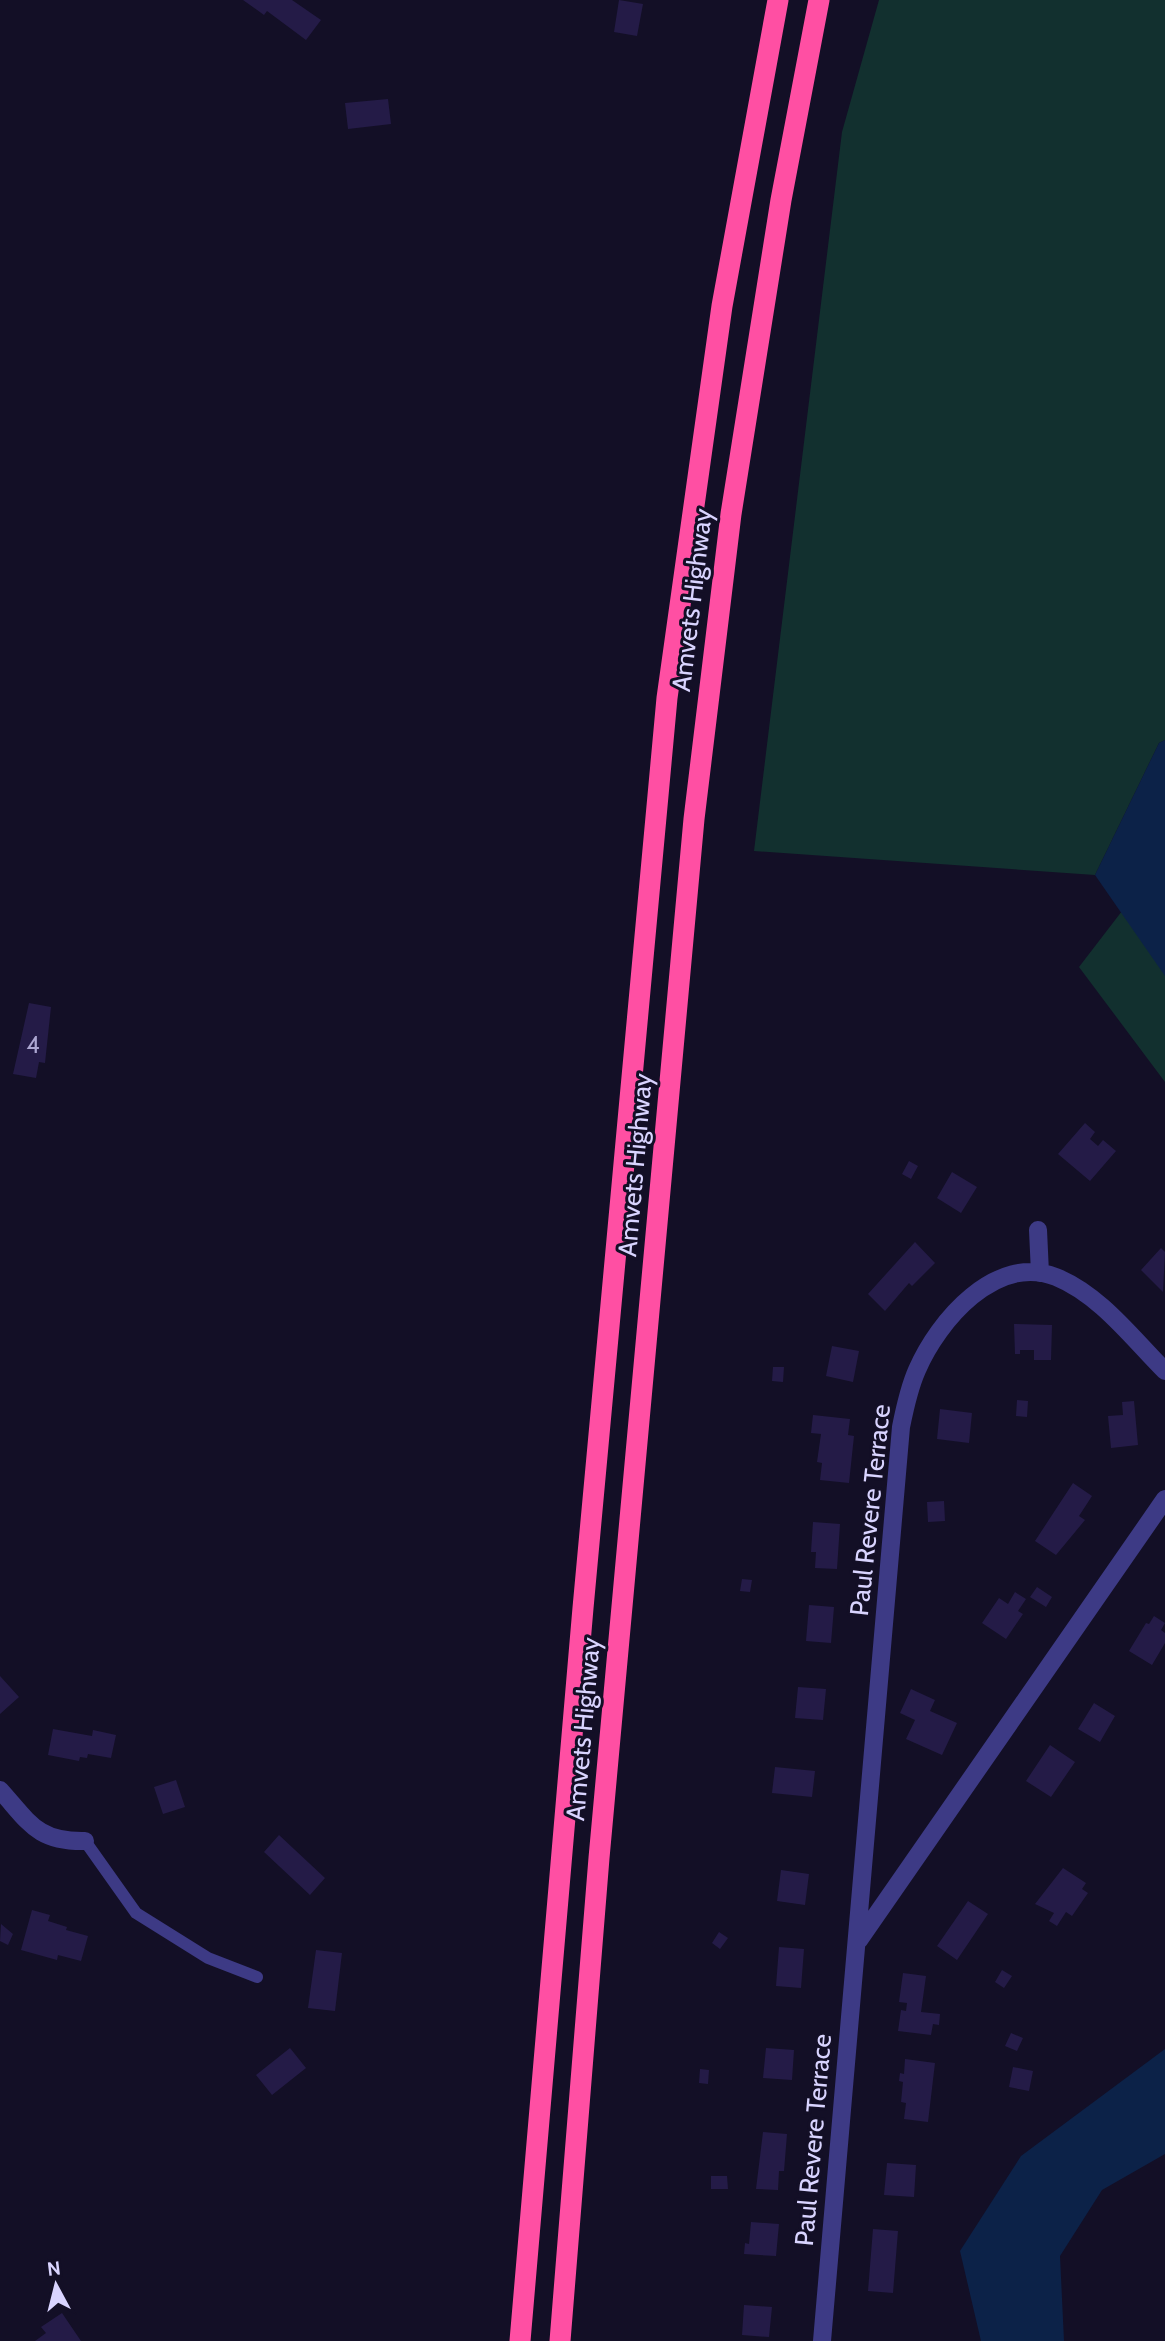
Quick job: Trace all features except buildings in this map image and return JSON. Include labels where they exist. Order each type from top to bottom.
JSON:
[{"type":"highway","name":"Amvets Highway","points":[[520,2341],[583,1608],[667,698],[722,306],[778,0]]},
{"type":"highway","name":"Amvets Highway","points":[[560,2341],[599,1858],[694,819],[729,527],[779,213],[819,0]]},
{"type":"street","points":[[1038,1230],[1040,1273]]},
{"type":"street","name":"Paul Revere Terrace","points":[[822,2341],[905,1405],[925,1354],[955,1313],[985,1287],[1003,1278],[1040,1273],[1068,1283],[1095,1300],[1165,1371]]},
{"type":"street","name":"Paul Revere Terrace","points":[[857,1943],[1165,1499]]},
{"type":"street","points":[[0,1790],[34,1829],[59,1841],[85,1840]]},
{"type":"lane","points":[[85,1840],[136,1913],[208,1958],[257,1977]]},
{"type":"green space","points":[[879,0],[1165,0],[1165,740],[1159,743],[1095,875],[754,851],[842,132]]},
{"type":"green space","points":[[1152,872],[1165,880],[1165,1082],[1079,967]]},
{"type":"water","points":[[1165,740],[1165,976],[1095,875],[1159,743]]},
{"type":"water","points":[[1165,2049],[1165,2154],[1102,2190],[1060,2256],[1064,2341],[981,2341],[960,2251],[1021,2156]]}]
